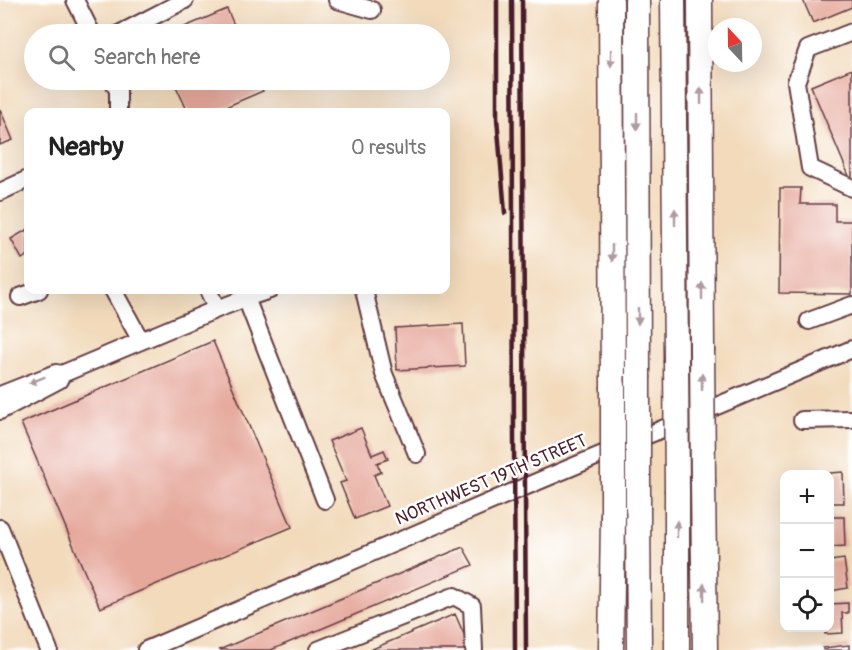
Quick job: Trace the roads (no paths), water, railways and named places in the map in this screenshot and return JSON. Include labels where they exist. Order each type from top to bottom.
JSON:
[{"type":"highway","points":[[611,0],[613,386],[611,650]]},
{"type":"highway","points":[[637,0],[639,650]]},
{"type":"highway","points":[[673,0],[676,650]]},
{"type":"highway","points":[[700,0],[705,650]]},
{"type":"street","points":[[75,0],[87,24]]},
{"type":"street","points":[[138,24],[185,0]]},
{"type":"street","points":[[337,0],[372,10]]},
{"type":"street","points":[[852,32],[808,49],[796,82],[810,168],[852,188]]},
{"type":"street","points":[[118,90],[118,108]]},
{"type":"street","points":[[0,192],[24,181]]},
{"type":"street","points":[[20,297],[28,294]]},
{"type":"street","points":[[115,294],[141,341]]},
{"type":"street","points":[[210,294],[217,309]]},
{"type":"street","points":[[0,395],[56,373],[62,374],[258,294]]},
{"type":"street","points":[[365,294],[384,374],[417,454]]},
{"type":"street","points":[[246,298],[325,500]]},
{"type":"street","points":[[809,321],[852,305]]},
{"type":"street","name":"NORTHWEST 19TH STREET","points":[[146,650],[852,349]]},
{"type":"street","points":[[0,411],[59,380],[62,374]]},
{"type":"street","points":[[802,420],[852,419]]},
{"type":"street","points":[[0,528],[6,560],[49,650]]},
{"type":"street","points":[[318,650],[454,596],[472,606],[474,650]]},
{"type":"railway","points":[[497,0],[497,118],[505,213]]},
{"type":"railway","points":[[512,0],[515,650]]},
{"type":"railway","points":[[522,0],[526,650]]}]
